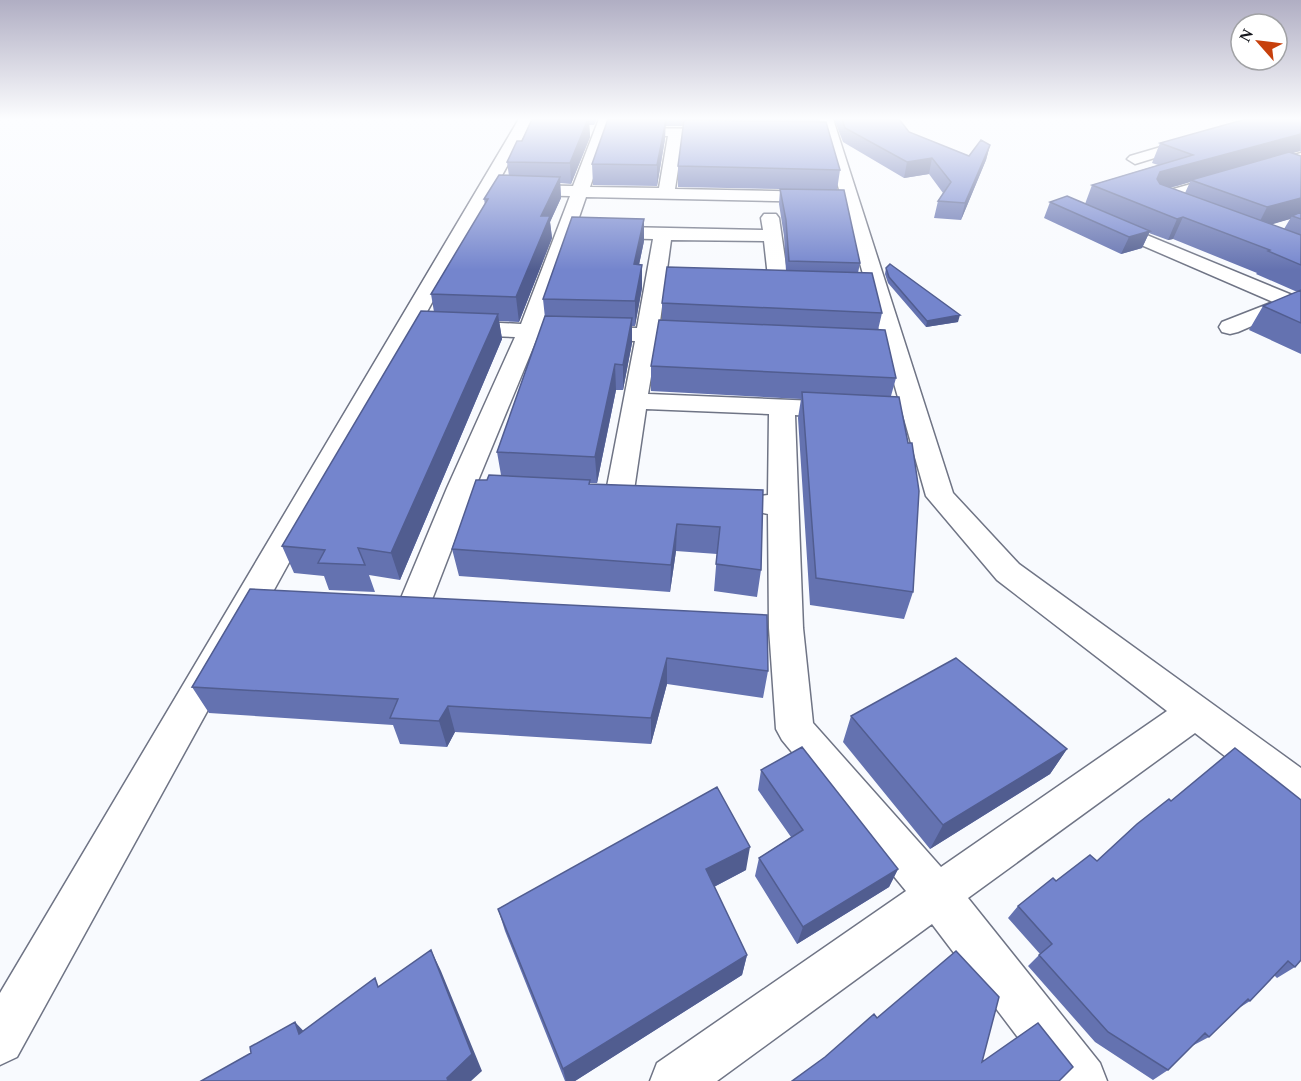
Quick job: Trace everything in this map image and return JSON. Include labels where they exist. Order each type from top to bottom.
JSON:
[{"type":"street","points":[[0,1040],[250,601],[425,327],[485,189],[498,169]]},
{"type":"street","points":[[412,610],[472,489],[586,169]]},
{"type":"street","points":[[666,194],[670,169]]},
{"type":"street","points":[[840,169],[850,198],[867,289],[904,413],[940,496],[1008,572],[1301,791]]},
{"type":"street","points":[[1191,212],[1158,199],[1261,169]]},
{"type":"street","points":[[485,189],[850,198]]},
{"type":"street","points":[[768,196],[779,286]]},
{"type":"street","points":[[1096,219],[1298,302]]},
{"type":"street","points":[[565,231],[773,236]]},
{"type":"street","points":[[619,496],[663,234]]},
{"type":"street","points":[[655,282],[678,283]]},
{"type":"street","points":[[756,285],[801,287]]},
{"type":"street","points":[[1230,327],[1298,302]]},
{"type":"street","points":[[425,327],[694,337]]},
{"type":"street","points":[[634,401],[860,411]]},
{"type":"street","points":[[782,407],[782,505],[769,627],[795,729],[937,895],[1082,1081]]},
{"type":"street","points":[[735,502],[782,505]]},
{"type":"street","points":[[250,601],[285,603]]},
{"type":"street","points":[[378,608],[447,611]]},
{"type":"street","points":[[675,1081],[1195,712]]},
{"type":"building","points":[[941,169],[979,169],[965,203],[938,201],[951,182]]},
{"type":"building","points":[[1144,169],[1169,169],[1160,172],[1157,179],[1160,184],[1301,235],[1301,265],[1268,251],[1270,250],[1183,217],[1177,219],[1092,185]]},
{"type":"building","points":[[1228,169],[1301,169],[1301,198],[1267,207],[1191,180]]},
{"type":"building","points":[[499,175],[560,177],[541,216],[550,216],[516,297],[431,294],[488,199],[484,199]]},
{"type":"building","points":[[780,189],[844,190],[860,263],[789,261],[786,220]]},
{"type":"building","points":[[1067,196],[1150,231],[1129,237],[1050,202]]},
{"type":"building","points":[[1301,212],[1301,219],[1292,216]]},
{"type":"building","points":[[572,217],[644,219],[634,264],[642,265],[635,301],[543,299]]},
{"type":"building","points":[[890,264],[960,315],[927,321],[889,277],[886,268]]},
{"type":"building","points":[[667,267],[872,273],[882,313],[662,303]]},
{"type":"building","points":[[1301,290],[1301,323],[1263,306]]},
{"type":"building","points":[[421,311],[498,314],[391,553],[358,548],[365,565],[318,563],[325,550],[282,546]]},
{"type":"building","points":[[545,316],[632,318],[623,365],[615,364],[595,457],[497,452]]},
{"type":"building","points":[[659,320],[885,330],[896,378],[651,366]]},
{"type":"building","points":[[802,392],[899,397],[908,443],[912,443],[919,491],[913,592],[816,578]]},
{"type":"building","points":[[489,475],[590,480],[589,484],[763,490],[761,570],[716,564],[720,527],[677,524],[671,565],[452,549],[476,480],[487,480]]},
{"type":"building","points":[[250,589],[767,615],[768,671],[667,658],[651,718],[448,706],[439,721],[390,718],[398,699],[192,687]]},
{"type":"building","points":[[956,658],[1067,749],[943,825],[851,716]]},
{"type":"building","points":[[802,747],[898,869],[803,927],[759,858],[803,830],[761,770]]},
{"type":"building","points":[[1235,748],[1301,800],[1301,960],[1295,967],[1288,961],[1250,1001],[1248,999],[1209,1037],[1205,1033],[1168,1070],[1108,1032],[1039,955],[1052,944],[1018,906],[1053,878],[1056,881],[1090,855],[1097,861],[1137,824],[1169,799],[1171,801]]},
{"type":"building","points":[[717,787],[750,847],[706,869],[747,955],[563,1069],[498,909]]},
{"type":"building","points":[[431,950],[472,1054],[447,1078],[448,1081],[201,1081],[251,1053],[250,1047],[295,1022],[299,1034],[375,978],[378,987]]},
{"type":"building","points":[[956,951],[999,997],[982,1062],[1038,1023],[1073,1067],[1059,1081],[792,1081],[825,1057],[874,1014],[877,1018]]}]
